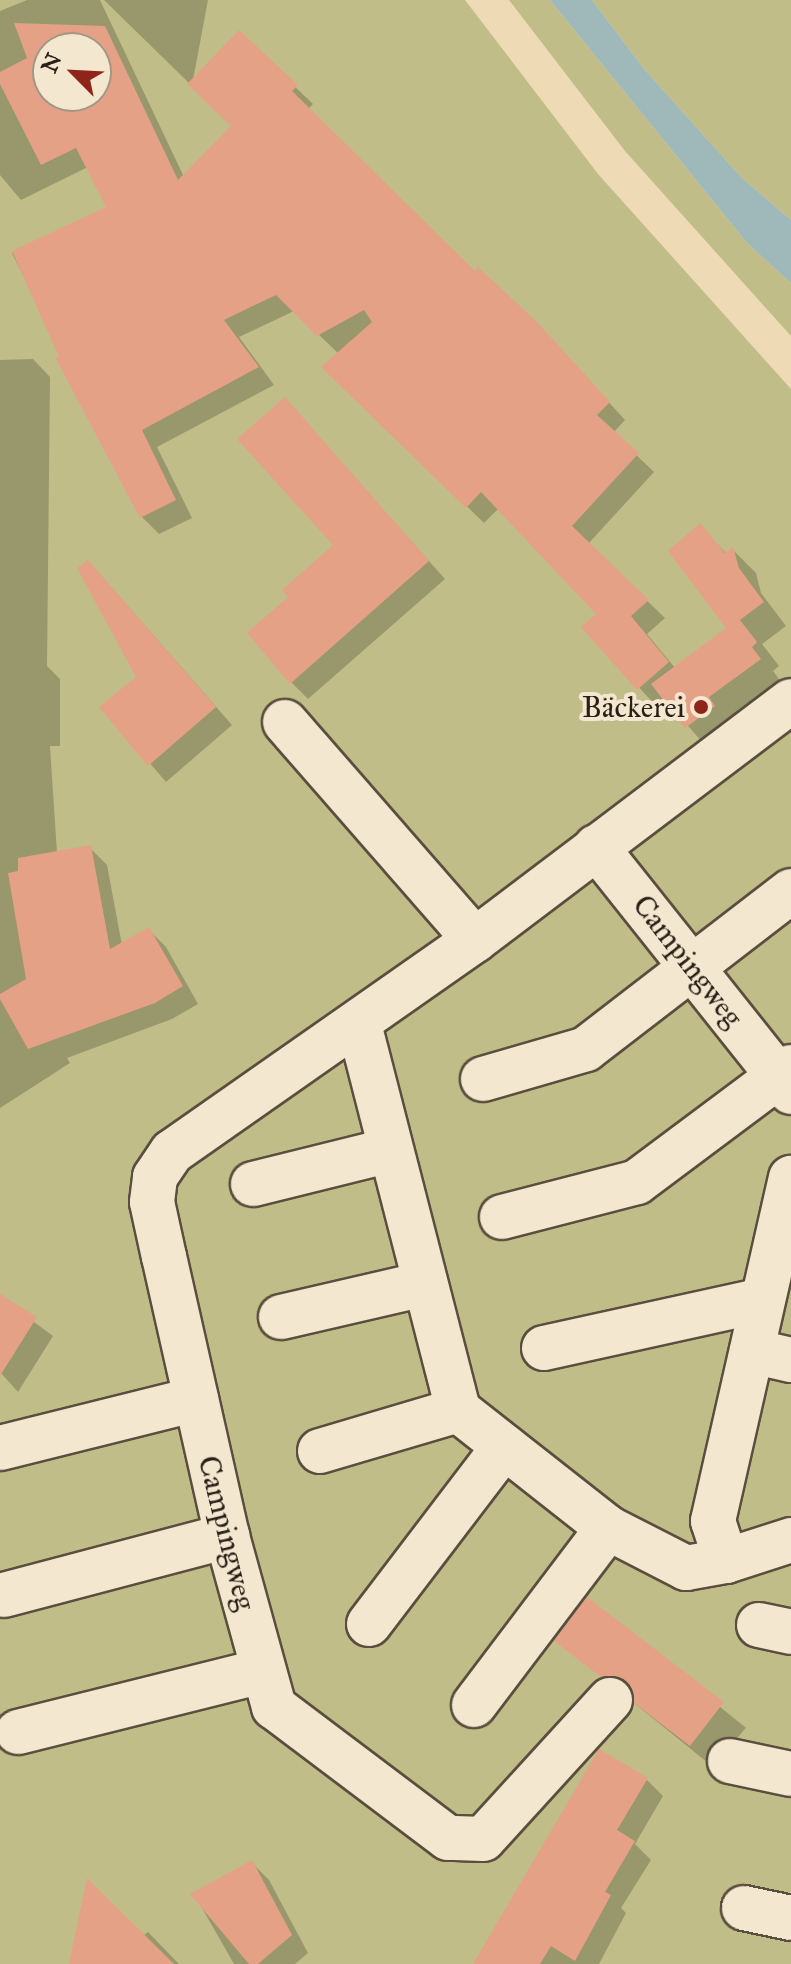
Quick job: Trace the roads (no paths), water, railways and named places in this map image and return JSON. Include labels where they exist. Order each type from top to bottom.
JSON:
[{"type":"lane","name":"Campingweg","points":[[610,1700],[483,1839],[448,1838],[274,1707],[227,1536],[196,1399],[152,1202],[155,1177],[172,1152],[475,940],[791,701]]},
{"type":"lane","points":[[285,722],[475,940]]},
{"type":"lane","name":"Campingweg","points":[[596,847],[787,1079]]},
{"type":"lane","points":[[483,1079],[586,1049],[791,891]]},
{"type":"lane","points":[[359,1024],[458,1410],[608,1528],[686,1568],[726,1561],[791,1540]]},
{"type":"lane","points":[[502,1217],[637,1182],[787,1079]]},
{"type":"lane","points":[[253,1184],[390,1150]]},
{"type":"lane","points":[[726,1561],[713,1521],[772,1355],[762,1300],[788,1204]]},
{"type":"lane","points":[[281,1317],[424,1284]]},
{"type":"lane","points":[[544,1348],[762,1300]]},
{"type":"lane","points":[[0,1448],[196,1399]]},
{"type":"lane","points":[[320,1451],[458,1410]]},
{"type":"lane","points":[[369,1624],[504,1447]]},
{"type":"lane","points":[[474,1705],[608,1528]]},
{"type":"lane","points":[[4,1595],[227,1536]]},
{"type":"lane","points":[[18,1732],[262,1671]]},
{"type":"lane","points":[[730,1761],[791,1774]]},
{"type":"lane","points":[[744,1908],[791,1918]]},
{"type":"water","points":[[550,0],[592,0],[645,70],[742,178],[791,220],[791,283],[748,244]]},
{"type":"place","name":"Bäckerei","points":[[701,707]]}]
